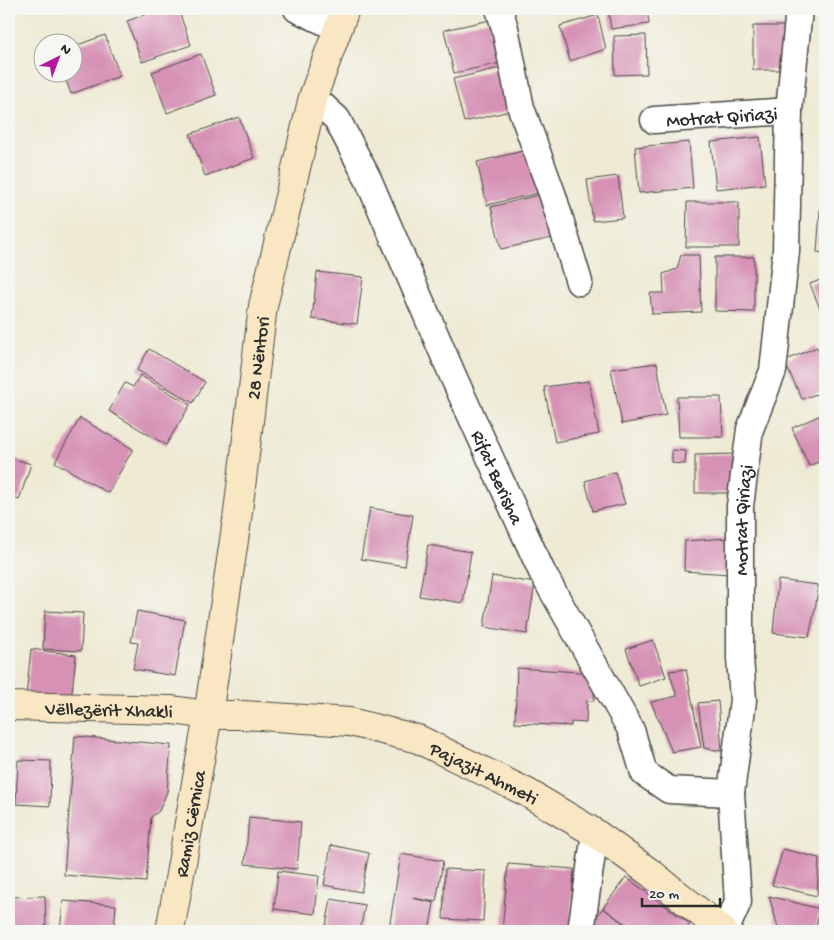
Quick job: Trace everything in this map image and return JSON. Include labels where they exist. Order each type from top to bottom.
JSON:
[{"type":"street","points":[[297,9],[342,18]]},
{"type":"street","points":[[499,9],[505,28],[521,108],[552,196],[579,282]]},
{"type":"street","name":"Motrat Qiriazi","points":[[724,931],[738,902],[731,793],[743,700],[740,657],[740,506],[750,429],[773,371],[786,251],[789,111],[799,9]]},
{"type":"street","name":"28 Nëntori","points":[[208,715],[237,520],[263,306],[313,97],[342,18]]},
{"type":"street","name":"Rifat Berisha","points":[[313,97],[337,119],[368,179],[452,376],[538,563],[576,636],[631,730],[644,773],[669,790],[731,793]]},
{"type":"street","name":"Motrat Qiriazi","points":[[654,120],[789,111]]},
{"type":"street","name":"Vëllezërit Xhakli","points":[[9,706],[172,710],[208,715]]},
{"type":"street","name":"Pajazit Ahmeti","points":[[208,715],[243,715],[350,722],[418,739],[526,792],[595,833],[652,874],[724,931]]},
{"type":"street","name":"Ramiz Cërnica","points":[[170,931],[208,715]]},
{"type":"street","points":[[581,931],[595,833]]},
{"type":"building","points":[[160,9],[178,9],[191,45],[142,62],[127,21]]},
{"type":"building","points":[[608,9],[647,9],[649,24],[611,29]]},
{"type":"building","points":[[598,15],[606,49],[570,61],[560,26]]},
{"type":"building","points":[[495,19],[505,62],[454,73],[444,30]]},
{"type":"building","points":[[753,26],[786,26],[786,70],[753,70]]},
{"type":"building","points":[[105,35],[120,76],[71,94],[67,82],[82,82],[82,43]]},
{"type":"building","points":[[646,35],[647,74],[615,75],[614,36]]},
{"type":"building","points":[[201,54],[216,95],[167,113],[152,72]]},
{"type":"building","points":[[504,67],[514,110],[464,122],[453,79]]},
{"type":"building","points":[[239,117],[254,158],[205,176],[190,134]]},
{"type":"building","points":[[760,137],[765,184],[716,189],[711,142]]},
{"type":"building","points":[[689,142],[693,188],[639,193],[635,147]]},
{"type":"building","points":[[527,150],[538,193],[487,205],[477,162]]},
{"type":"building","points":[[618,176],[623,218],[593,221],[587,180]]},
{"type":"building","points":[[542,194],[552,238],[501,249],[491,207]]},
{"type":"building","points":[[687,202],[739,202],[739,247],[686,247]]},
{"type":"building","points":[[820,210],[825,211],[825,253],[817,252]]},
{"type":"building","points":[[681,255],[699,255],[701,312],[652,314],[650,293],[664,293],[663,274],[677,269]]},
{"type":"building","points":[[715,257],[754,257],[754,312],[715,311]]},
{"type":"building","points":[[317,272],[363,277],[357,324],[312,319]]},
{"type":"building","points":[[825,278],[825,315],[823,316],[810,284]]},
{"type":"building","points":[[817,347],[825,366],[825,391],[802,399],[784,361]]},
{"type":"building","points":[[149,349],[205,382],[193,403],[137,370]]},
{"type":"building","points":[[657,363],[666,415],[622,424],[611,369]]},
{"type":"building","points":[[140,375],[190,405],[166,445],[109,411],[125,383],[133,387]]},
{"type":"building","points":[[589,381],[599,434],[555,442],[544,387]]},
{"type":"building","points":[[677,397],[721,397],[723,437],[679,437]]},
{"type":"building","points":[[825,413],[825,459],[809,466],[792,428]]},
{"type":"building","points":[[80,418],[133,449],[108,493],[55,462]]},
{"type":"building","points":[[672,450],[686,451],[685,464],[672,463]]},
{"type":"building","points":[[735,454],[732,493],[695,493],[695,455]]},
{"type":"building","points":[[9,457],[31,464],[19,500],[9,497]]},
{"type":"building","points":[[615,472],[625,504],[593,511],[585,481]]},
{"type":"building","points":[[370,508],[413,515],[405,566],[361,559]]},
{"type":"building","points":[[728,538],[730,574],[684,571],[685,541]]},
{"type":"building","points":[[428,545],[471,552],[463,603],[419,596]]},
{"type":"building","points":[[492,576],[535,583],[527,634],[484,627]]},
{"type":"building","points":[[778,580],[818,585],[809,637],[773,633]]},
{"type":"building","points":[[45,611],[83,613],[81,651],[43,649]]},
{"type":"building","points":[[137,611],[185,620],[175,676],[133,669],[138,643],[131,642]]},
{"type":"building","points":[[653,640],[666,677],[639,686],[626,649]]},
{"type":"building","points":[[31,649],[76,655],[71,701],[26,696]]},
{"type":"building","points":[[517,668],[595,673],[594,701],[587,700],[586,723],[571,722],[571,726],[515,723]]},
{"type":"building","points":[[686,669],[701,747],[672,752],[651,702],[677,696],[669,671]]},
{"type":"building","points":[[718,701],[722,751],[704,748],[698,703]]},
{"type":"building","points":[[75,736],[171,745],[167,792],[159,811],[151,817],[146,882],[64,875]]},
{"type":"building","points":[[18,760],[51,761],[50,806],[16,804]]},
{"type":"building","points":[[249,817],[301,822],[297,869],[245,864]]},
{"type":"building","points":[[331,845],[369,853],[361,892],[324,885]]},
{"type":"building","points":[[783,849],[819,858],[817,896],[772,885]]},
{"type":"building","points":[[401,854],[443,861],[436,902],[412,898],[434,903],[429,931],[389,929]]},
{"type":"building","points":[[508,864],[574,869],[570,931],[502,931]]},
{"type":"building","points":[[445,869],[486,871],[483,921],[443,919]]},
{"type":"building","points":[[278,871],[319,876],[315,914],[274,909]]},
{"type":"building","points":[[626,877],[690,924],[685,931],[635,931],[603,908]]},
{"type":"building","points":[[45,896],[46,929],[9,930],[9,897]]},
{"type":"building","points":[[769,896],[820,909],[815,931],[784,931],[778,927]]},
{"type":"building","points":[[331,899],[365,905],[360,931],[325,931]]},
{"type":"building","points":[[63,901],[116,905],[114,931],[60,931]]},
{"type":"building","points":[[603,908],[634,931],[600,931],[591,924]]}]
